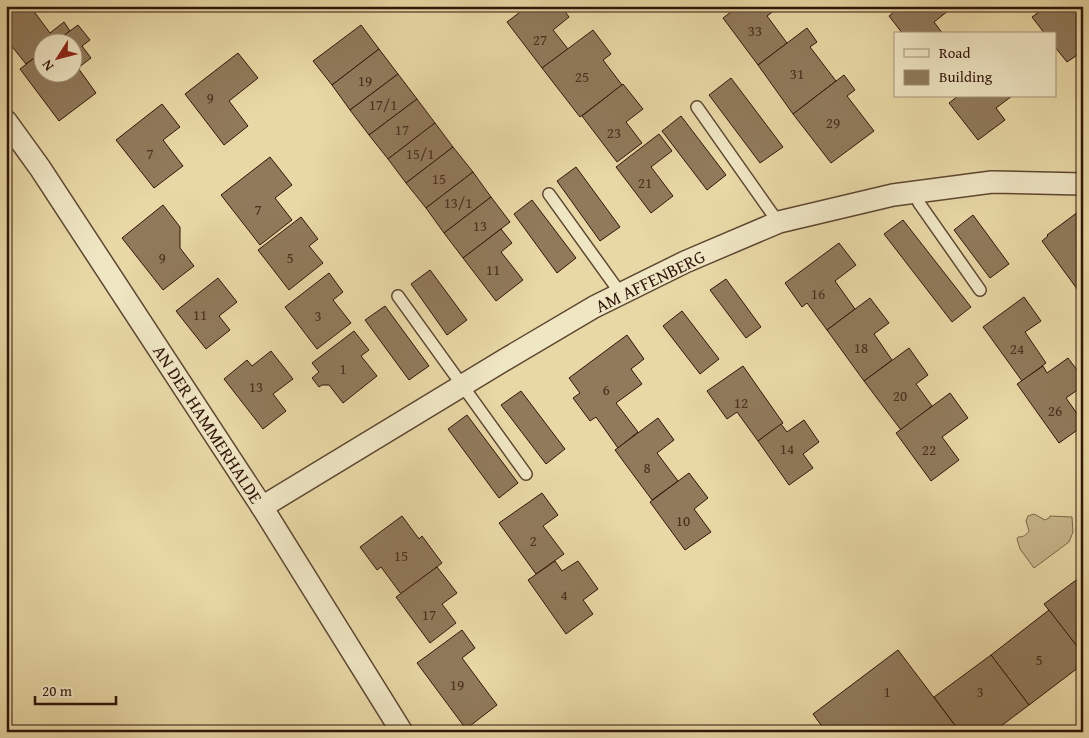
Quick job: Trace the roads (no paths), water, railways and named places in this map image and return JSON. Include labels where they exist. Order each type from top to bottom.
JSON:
[{"type":"street","name":"AN DER HAMMERHALDE","points":[[6,121],[40,168],[262,507],[402,732]]},
{"type":"street","name":"AM AFFENBERG","points":[[262,507],[594,307],[685,262],[778,222],[893,195],[992,182],[1083,184]]},
{"type":"lane","points":[[697,107],[778,222]]},
{"type":"lane","points":[[914,192],[919,203],[980,290]]},
{"type":"lane","points":[[548,194],[621,294]]},
{"type":"lane","points":[[398,296],[526,474]]}]
